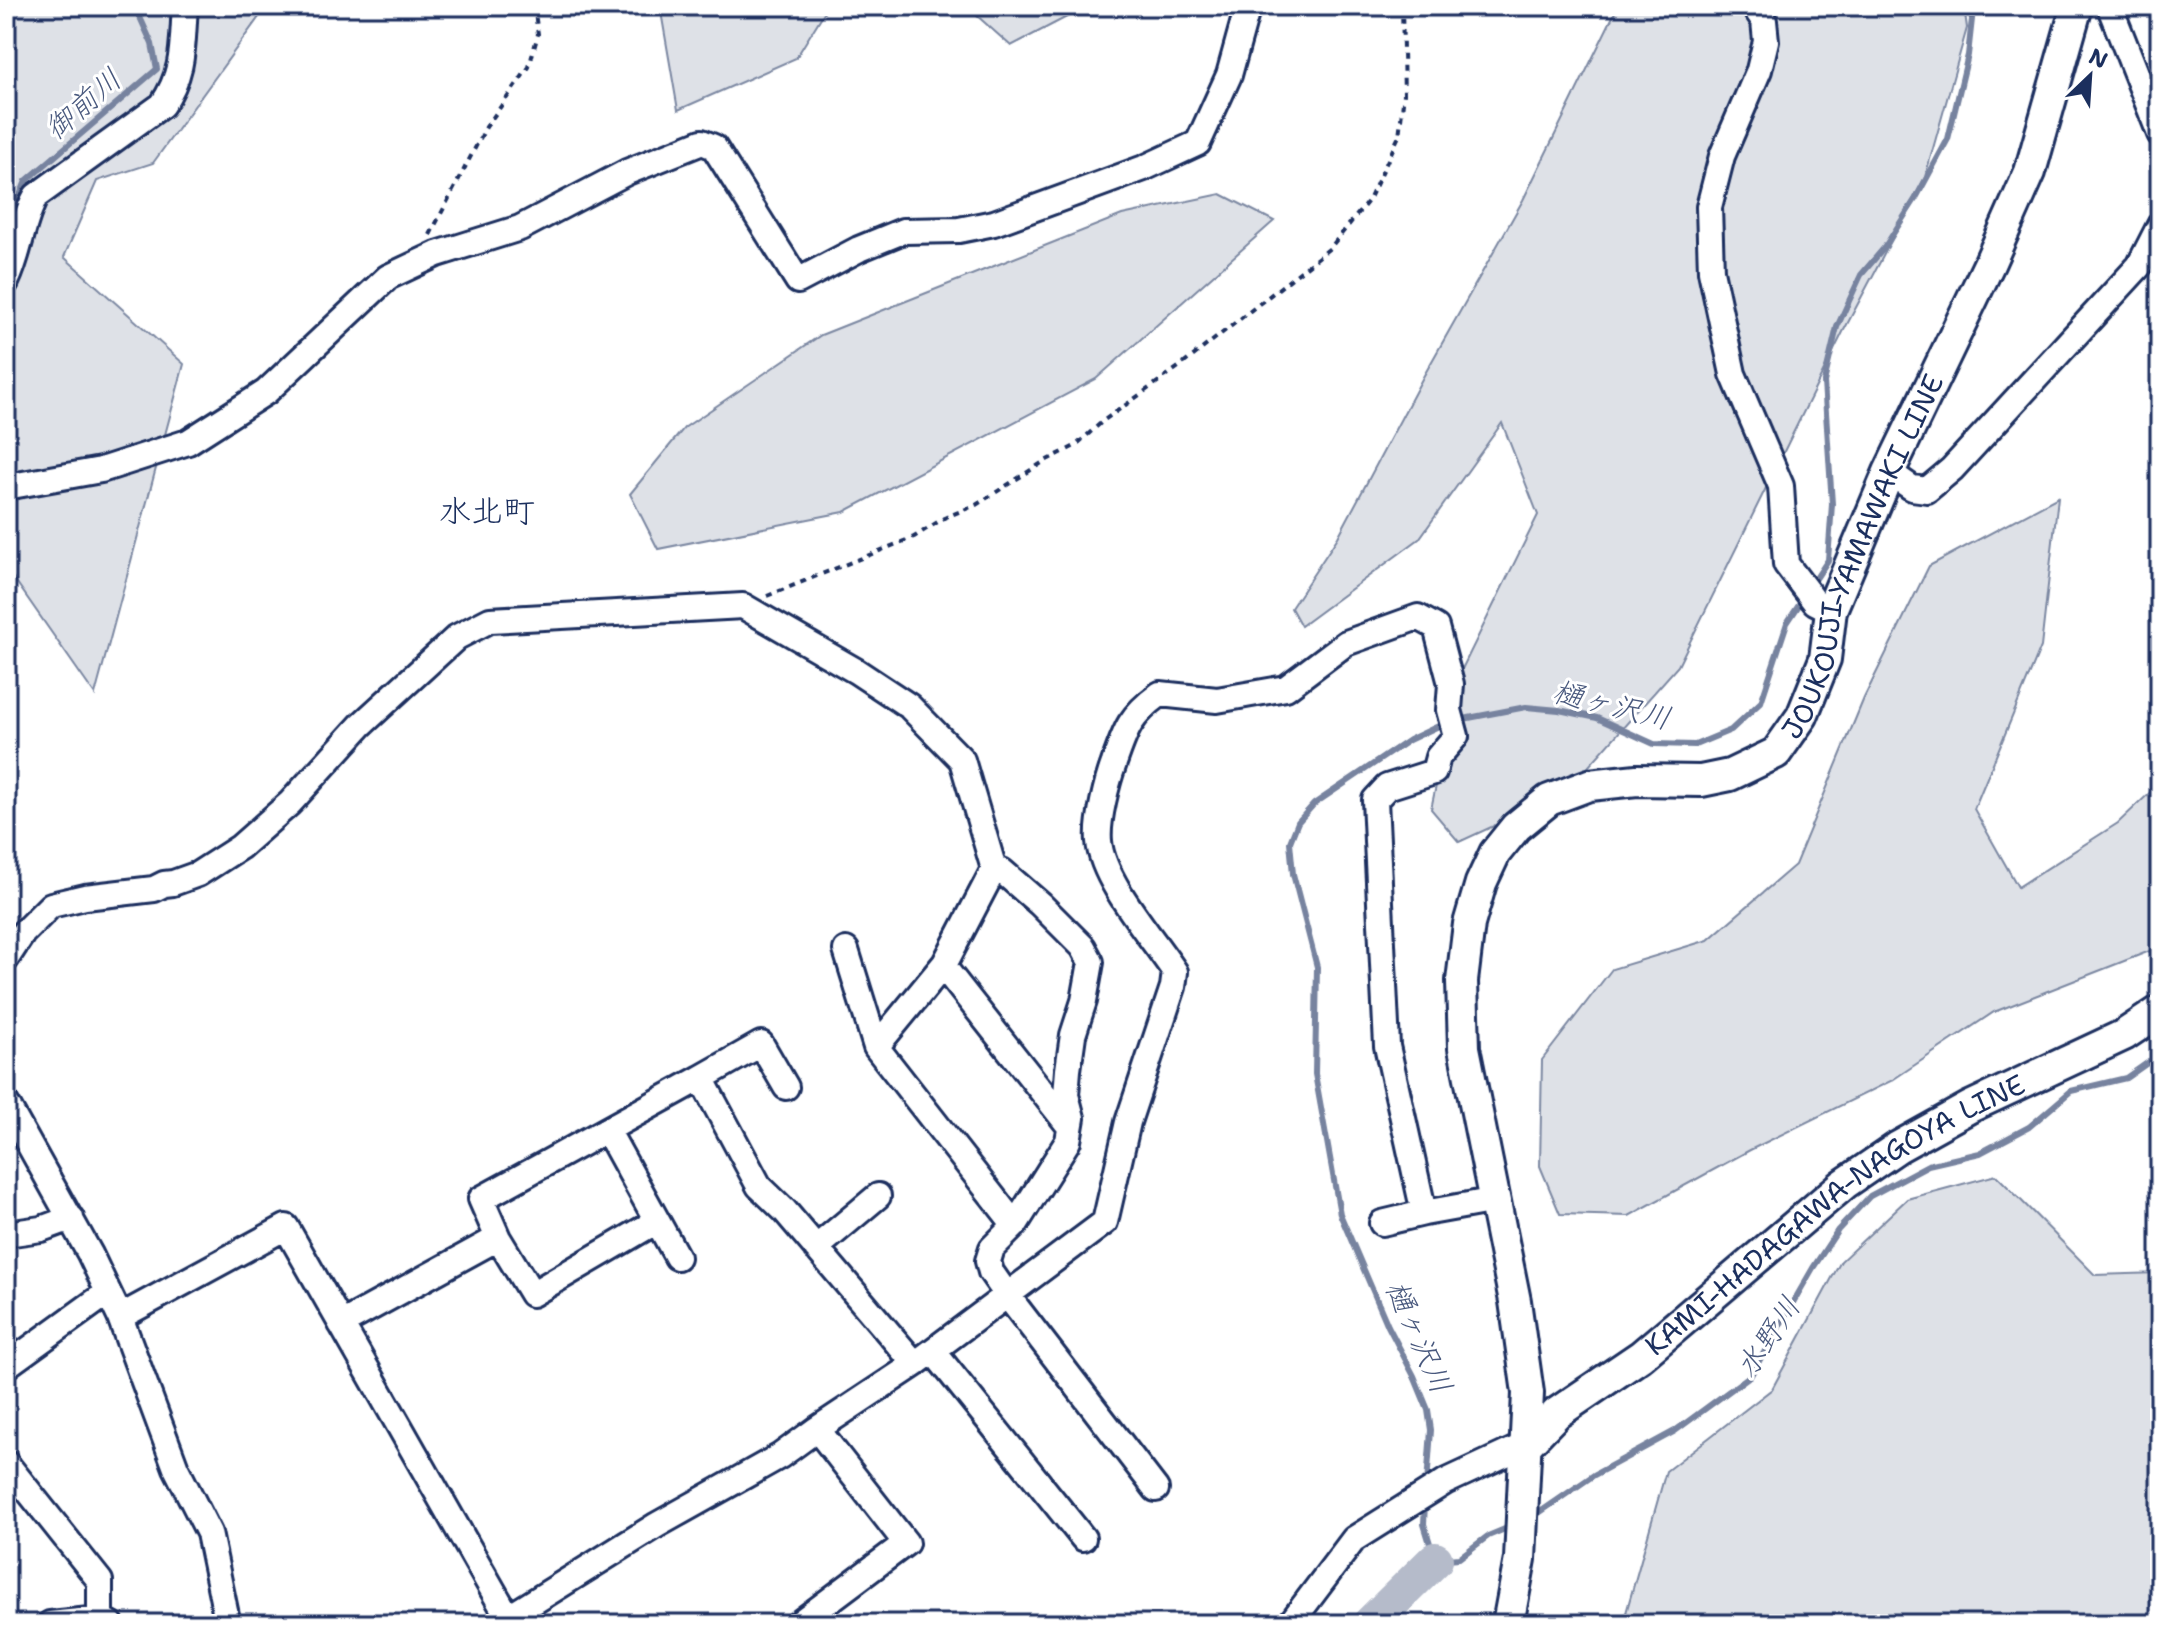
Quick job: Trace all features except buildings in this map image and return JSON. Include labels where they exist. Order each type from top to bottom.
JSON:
[{"type":"main road","name":"JOUKOUJI-YAMAWAKI LINE","points":[[1508,1624],[1520,1559],[1528,1393],[1515,1301],[1464,1048],[1462,981],[1469,924],[1481,883],[1495,853],[1516,827],[1549,800],[1589,785],[1637,780],[1701,781],[1730,775],[1776,753],[1802,716],[1825,659],[1823,606],[1990,262],[2030,172],[2077,6]]},
{"type":"main road","name":"KAMI-HADAGAWA-NAGOYA LINE","points":[[1527,1444],[1557,1413],[1641,1356],[1844,1184],[1898,1147],[1970,1107],[2124,1035],[2160,1011]]},
{"type":"street","points":[[6,282],[25,216],[36,196],[162,105],[176,86],[185,6]]},
{"type":"street","points":[[6,487],[101,470],[188,442],[266,392],[388,277],[415,262],[520,228],[627,172],[702,142],[714,147],[798,281],[859,249],[903,231],[959,230],[994,223],[1144,168],[1198,143],[1229,75],[1248,6]]},
{"type":"street","points":[[1754,6],[1764,21],[1766,41],[1759,70],[1722,156],[1709,207],[1711,271],[1733,374],[1781,486],[1786,564],[1794,578],[1823,606]]},
{"type":"street","points":[[2112,6],[2160,134]]},
{"type":"street","points":[[1889,472],[1912,488],[1927,490],[1952,469],[2139,266],[2160,225]]},
{"type":"street","points":[[6,959],[23,933],[51,905],[85,897],[154,889],[198,874],[240,847],[290,803],[361,725],[457,637],[490,620],[743,606],[856,671],[909,706],[962,760],[994,869],[943,966],[876,1047]]},
{"type":"street","points":[[120,1317],[286,1227],[506,1622],[657,1525],[780,1456],[924,1357],[1105,1222],[1128,1122],[1173,987],[1175,972],[1122,896],[1099,841],[1111,771],[1137,711],[1160,694],[1217,700],[1286,688],[1346,643],[1418,617],[1436,627],[1451,684],[1449,710],[1456,736],[1438,757],[1434,772],[1387,787],[1375,800],[1387,1046],[1424,1213]]},
{"type":"street","points":[[994,869],[1002,871],[1040,904],[1083,947],[1091,962],[1068,1070],[1066,1095],[1072,1118],[1068,1141],[1015,1225],[992,1248],[988,1261],[991,1272],[1007,1295],[1156,1489]]},
{"type":"street","points":[[846,950],[876,1047],[1015,1225]]},
{"type":"street","points":[[943,966],[1071,1127]]},
{"type":"street","points":[[657,1221],[532,1294],[498,1238],[481,1199],[761,1044],[786,1087]]},
{"type":"street","points":[[701,1078],[759,1186],[924,1357],[1083,1538]]},
{"type":"street","points":[[6,1103],[71,1218],[120,1317],[176,1468],[209,1533],[227,1620],[223,1624]]},
{"type":"street","points":[[607,1130],[677,1257]]},
{"type":"street","points":[[816,1248],[878,1196]]},
{"type":"street","points":[[1382,1223],[1496,1200]]},
{"type":"street","points":[[6,1234],[41,1229],[71,1218]]},
{"type":"street","points":[[341,1324],[498,1238]]},
{"type":"street","points":[[6,1366],[107,1293]]},
{"type":"street","points":[[798,1624],[906,1543],[817,1429]]},
{"type":"street","points":[[1290,1624],[1354,1539],[1445,1482],[1527,1444]]},
{"type":"street","points":[[6,1463],[100,1581],[106,1622],[50,1624]]},
{"type":"path","points":[[415,262],[486,127],[529,67],[538,34],[534,6]]},
{"type":"path","points":[[743,606],[914,537],[944,518],[976,505],[1045,461],[1075,446],[1103,421],[1183,364],[1330,248],[1369,200],[1399,136],[1404,94],[1402,6]]},
{"type":"shaded area","points":[[6,6],[267,6],[153,163],[97,181],[64,257],[184,364],[95,695],[10,573],[6,572]]},
{"type":"shaded area","points":[[660,6],[828,6],[796,58],[678,110]]},
{"type":"shaded area","points":[[966,6],[1088,6],[1011,46]]},
{"type":"shaded area","points":[[1618,6],[1964,6],[1967,28],[1925,177],[1843,332],[1678,666],[1565,793],[1459,842],[1431,809],[1460,673],[1538,515],[1502,423],[1419,539],[1301,626],[1291,608],[1338,537],[1423,377],[1523,200]]},
{"type":"shaded area","points":[[1221,194],[1274,221],[1096,379],[844,512],[658,549],[630,494],[684,428],[821,335],[1122,215]]},
{"type":"shaded area","points":[[2058,497],[2041,647],[1974,809],[2018,887],[2118,823],[2160,783],[2160,947],[1994,1012],[1891,1081],[1750,1150],[1629,1216],[1560,1214],[1540,1166],[1542,1060],[1612,969],[1708,940],[1795,865],[1864,698],[1929,566]]},
{"type":"shaded area","points":[[1996,1175],[2095,1275],[2160,1273],[2160,1624],[1609,1624],[1626,1613],[1666,1471],[1772,1389],[1841,1261],[1907,1199]]},
{"type":"waterway","name":"御前川","points":[[6,230],[26,181],[157,69],[152,44],[135,6]]},
{"type":"waterway","name":"樋ヶ沢川","points":[[1811,586],[1828,560],[1832,504],[1824,382],[1837,327],[1861,275],[1884,248],[1916,198],[1948,139],[1968,55],[1972,19],[1969,6]]},
{"type":"waterway","name":"樋ヶ沢川","points":[[1458,720],[1526,707],[1559,710],[1597,718],[1654,744],[1695,745],[1731,730],[1761,702],[1787,623],[1803,599]]},
{"type":"waterway","name":"樋ヶ沢川","points":[[1427,1484],[1431,1430],[1428,1410],[1340,1214],[1315,1074],[1317,967],[1293,874],[1290,842],[1298,822],[1314,804],[1409,740],[1447,722]]},
{"type":"waterway","name":"水野川","points":[[1533,1517],[1594,1475],[1675,1431],[1751,1375],[1838,1230],[1870,1196],[1928,1165],[1980,1153],[2029,1127],[2071,1091],[2126,1078],[2160,1054]]},
{"type":"waterway","name":"水野川","points":[[1425,1503],[1424,1524],[1435,1560],[1459,1558],[1488,1536],[1512,1526]]},
{"type":"waterway","name":"水野川","points":[[1370,1624],[1435,1560]]},
{"type":"district","name":"水北町","points":[[487,511]]}]
